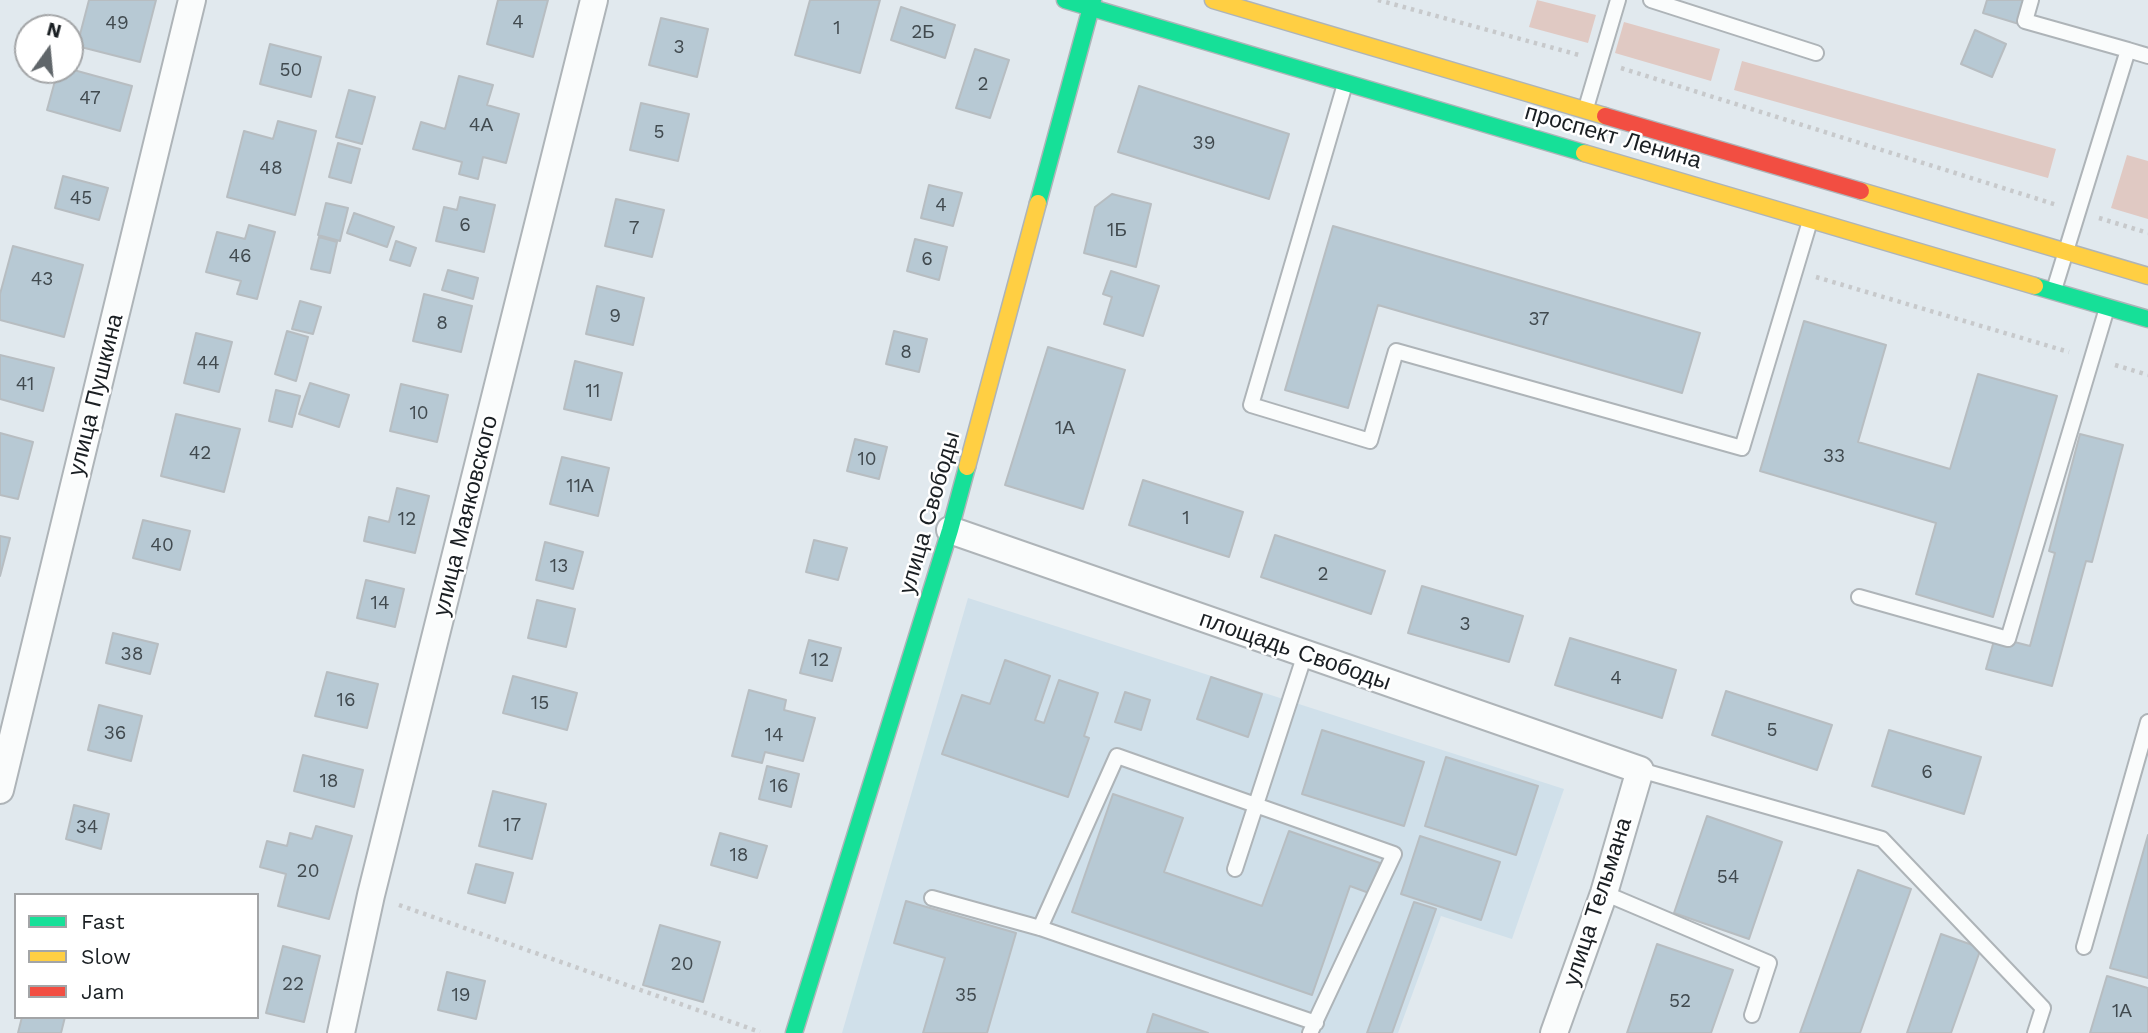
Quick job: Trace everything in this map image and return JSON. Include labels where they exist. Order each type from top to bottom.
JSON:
[{"type":"main road","name":"проспект Ленина","points":[[1065,0],[1092,4],[1345,83],[2148,319]]},
{"type":"main road","name":"проспект Ленина","points":[[1213,0],[2148,276]]},
{"type":"main road","name":"улица Свободы","points":[[794,1033],[950,530],[1092,4]]},
{"type":"street","name":"улица Пушкина","points":[[0,790],[192,0]]},
{"type":"street","name":"улица Маяковского","points":[[341,1033],[371,895],[594,0]]},
{"type":"street","name":"площадь Свободы","points":[[950,530],[1640,770]]},
{"type":"street","name":"улица Тельмана","points":[[1554,1033],[1604,893],[1640,770]]},
{"type":"lane","points":[[1585,110],[1618,0]]},
{"type":"lane","points":[[1651,0],[1816,53]]},
{"type":"lane","points":[[2031,0],[2025,21],[2127,50],[2147,53]]},
{"type":"lane","points":[[2054,291],[2127,50]]},
{"type":"lane","points":[[1345,83],[1251,405],[1370,441],[1396,351],[1742,448],[1810,219]]},
{"type":"lane","points":[[1859,597],[2008,639],[2107,307]]},
{"type":"lane","points":[[1235,869],[1305,654]]},
{"type":"lane","points":[[2084,947],[2148,722]]},
{"type":"lane","points":[[932,898],[1040,928],[1313,1028],[1394,854],[1117,756],[1040,928]]},
{"type":"lane","points":[[1640,770],[1882,839],[2043,1008],[2035,1033]]},
{"type":"lane","points":[[1604,893],[1769,962],[1752,1015]]},
{"type":"path","points":[[1378,0],[1599,61],[2148,233]]},
{"type":"path","points":[[1795,271],[2148,375]]},
{"type":"path","points":[[371,895],[762,1033]]},
{"type":"shaded area","points":[[1537,0],[1596,15],[1588,43],[1529,27]]},
{"type":"shaded area","points":[[1624,22],[1720,49],[1711,81],[1615,53]]},
{"type":"shaded area","points":[[1742,61],[2056,149],[2048,178],[1734,90]]},
{"type":"shaded area","points":[[2127,155],[2148,161],[2148,219],[2111,208]]},
{"type":"shaded area","points":[[968,598],[1564,789],[1512,939],[1441,916],[1398,1033],[842,1033]]},
{"type":"building","points":[[89,0],[156,0],[140,62],[84,48],[84,19]]},
{"type":"building","points":[[498,0],[548,0],[533,57],[487,44]]},
{"type":"building","points":[[810,0],[880,0],[860,73],[795,55]]},
{"type":"building","points":[[1987,0],[2027,0],[2019,24],[1983,13]]},
{"type":"building","points":[[901,7],[955,25],[945,58],[891,40]]},
{"type":"building","points":[[661,18],[708,29],[697,77],[649,65]]},
{"type":"building","points":[[1975,30],[2006,44],[1992,77],[1961,64]]},
{"type":"building","points":[[270,44],[321,57],[311,97],[260,84]]},
{"type":"building","points":[[975,49],[1009,60],[990,118],[956,108]]},
{"type":"building","points":[[84,73],[132,86],[120,131],[47,110],[54,84],[84,84]]},
{"type":"building","points":[[459,76],[493,85],[487,105],[519,114],[506,163],[483,157],[478,179],[459,174],[462,162],[413,149],[421,122],[445,129]]},
{"type":"building","points":[[1139,86],[1289,134],[1269,199],[1118,152]]},
{"type":"building","points":[[349,90],[375,97],[362,144],[336,137]]},
{"type":"building","points":[[641,103],[689,114],[678,161],[630,150]]},
{"type":"building","points":[[278,121],[316,131],[295,215],[227,197],[244,131],[273,139]]},
{"type":"building","points":[[338,143],[360,149],[351,183],[329,177]]},
{"type":"building","points":[[63,176],[108,188],[99,220],[55,208]]},
{"type":"building","points":[[929,185],[962,193],[953,226],[921,218]]},
{"type":"building","points":[[1112,194],[1151,204],[1136,267],[1084,253],[1095,207]]},
{"type":"building","points":[[460,197],[495,205],[484,252],[436,241],[444,207],[457,210]]},
{"type":"building","points":[[616,199],[664,210],[652,257],[605,246]]},
{"type":"building","points":[[326,203],[348,208],[340,241],[318,235]]},
{"type":"building","points":[[354,213],[394,227],[387,247],[347,233]]},
{"type":"building","points":[[249,225],[275,232],[257,299],[237,294],[241,281],[206,272],[217,232],[245,239]]},
{"type":"building","points":[[1333,226],[1700,333],[1682,393],[1378,305],[1348,408],[1285,390]]},
{"type":"building","points":[[319,237],[337,242],[330,273],[311,269]]},
{"type":"building","points":[[915,239],[947,247],[939,280],[907,271]]},
{"type":"building","points":[[396,241],[416,248],[410,266],[390,260]]},
{"type":"building","points":[[13,246],[83,265],[64,337],[0,320],[0,294]]},
{"type":"building","points":[[448,270],[478,278],[473,299],[442,290]]},
{"type":"building","points":[[1111,271],[1159,286],[1143,336],[1104,324],[1112,297],[1103,294]]},
{"type":"building","points":[[597,286],[644,298],[633,345],[586,334]]},
{"type":"building","points":[[424,294],[472,306],[461,352],[413,341]]},
{"type":"building","points":[[300,301],[321,307],[313,334],[292,329]]},
{"type":"building","points":[[1804,321],[1886,345],[1858,442],[1950,469],[1978,374],[2057,396],[1993,617],[1916,594],[1936,523],[1760,471]]},
{"type":"building","points":[[287,331],[308,337],[296,381],[275,374]]},
{"type":"building","points":[[894,331],[927,339],[919,372],[886,364]]},
{"type":"building","points":[[196,333],[232,342],[219,392],[184,383]]},
{"type":"building","points":[[1048,347],[1125,370],[1083,509],[1005,485]]},
{"type":"building","points":[[0,355],[54,368],[43,411],[0,399]]},
{"type":"building","points":[[575,361],[622,373],[611,420],[564,409]]},
{"type":"building","points":[[310,383],[349,395],[339,427],[299,414]]},
{"type":"building","points":[[401,384],[448,395],[437,442],[390,431]]},
{"type":"building","points":[[276,390],[300,396],[292,427],[269,421]]},
{"type":"building","points":[[176,414],[240,429],[224,492],[161,476]]},
{"type":"building","points":[[0,433],[33,442],[18,499],[0,495]]},
{"type":"building","points":[[2080,434],[2123,445],[2092,562],[2086,561],[2052,686],[1986,669],[1995,637],[2030,646],[2055,553],[2049,551]]},
{"type":"building","points":[[855,439],[887,447],[879,479],[847,471]]},
{"type":"building","points":[[562,457],[609,468],[598,516],[550,504]]},
{"type":"building","points":[[1143,480],[1243,512],[1229,557],[1129,525]]},
{"type":"building","points":[[397,488],[429,496],[415,553],[364,541],[369,517],[389,522]]},
{"type":"building","points":[[143,520],[190,531],[180,570],[133,558]]},
{"type":"building","points":[[1275,535],[1385,571],[1371,614],[1261,577]]},
{"type":"building","points":[[0,536],[10,538],[0,576]]},
{"type":"building","points":[[814,540],[847,548],[838,580],[806,572]]},
{"type":"building","points":[[545,542],[583,552],[573,589],[536,580]]},
{"type":"building","points":[[366,580],[404,589],[395,627],[357,618]]},
{"type":"building","points":[[1422,586],[1523,616],[1509,662],[1408,633]]},
{"type":"building","points":[[537,600],[575,609],[566,647],[528,638]]},
{"type":"building","points":[[113,633],[158,644],[150,674],[106,663]]},
{"type":"building","points":[[1570,638],[1676,670],[1662,718],[1555,685]]},
{"type":"building","points":[[809,640],[841,648],[832,681],[800,673]]},
{"type":"building","points":[[1005,660],[1050,676],[1035,720],[1044,723],[1059,680],[1098,693],[1084,736],[1089,738],[1068,797],[942,754],[962,695],[990,704]]},
{"type":"building","points":[[327,672],[378,684],[367,728],[315,716]]},
{"type":"building","points":[[513,676],[577,693],[567,730],[503,713]]},
{"type":"building","points":[[1211,677],[1262,694],[1248,737],[1197,719]]},
{"type":"building","points":[[749,690],[786,700],[784,710],[815,718],[803,761],[765,752],[762,763],[732,756]]},
{"type":"building","points":[[1726,691],[1832,725],[1817,770],[1712,735]]},
{"type":"building","points":[[1125,692],[1150,700],[1141,730],[1115,722]]},
{"type":"building","points":[[99,705],[142,716],[131,761],[88,750]]},
{"type":"building","points":[[1322,730],[1424,762],[1404,826],[1302,794]]},
{"type":"building","points":[[1889,730],[1981,757],[1964,814],[1872,786]]},
{"type":"building","points":[[303,755],[363,770],[354,807],[294,791]]},
{"type":"building","points":[[1446,757],[1538,786],[1516,855],[1425,826]]},
{"type":"building","points":[[767,766],[799,774],[791,807],[759,799]]},
{"type":"building","points":[[493,791],[546,804],[532,859],[479,846]]},
{"type":"building","points":[[1113,794],[1183,818],[1164,872],[1262,906],[1289,831],[1380,863],[1369,893],[1350,886],[1312,995],[1072,912]]},
{"type":"building","points":[[74,805],[109,814],[101,849],[66,839]]},
{"type":"building","points":[[1707,816],[1782,842],[1749,939],[1674,913]]},
{"type":"building","points":[[316,826],[352,836],[329,919],[278,906],[286,874],[260,867],[267,841],[287,846],[290,833],[312,839]]},
{"type":"building","points":[[720,833],[767,846],[757,878],[711,865]]},
{"type":"building","points":[[2148,835],[2148,978],[2110,968]]},
{"type":"building","points":[[1420,836],[1500,862],[1481,920],[1401,894]]},
{"type":"building","points":[[476,864],[513,873],[505,903],[468,893]]},
{"type":"building","points":[[1858,870],[1911,889],[1860,1033],[1800,1033]]},
{"type":"building","points":[[906,901],[1016,933],[987,1033],[923,1033],[945,958],[894,943]]},
{"type":"building","points":[[1414,902],[1436,909],[1392,1033],[1367,1033]]},
{"type":"building","points":[[660,925],[720,942],[703,1002],[643,985]]},
{"type":"building","points":[[1941,934],[1981,948],[1951,1033],[1907,1033]]},
{"type":"building","points":[[1657,944],[1733,970],[1711,1033],[1627,1033]]},
{"type":"building","points":[[283,946],[320,956],[304,1022],[266,1013]]},
{"type":"building","points":[[447,972],[485,981],[476,1019],[438,1010]]},
{"type":"building","points":[[2107,976],[2148,988],[2148,1033],[2090,1033]]},
{"type":"building","points":[[1153,1014],[1208,1033],[1147,1033]]},
{"type":"building","points":[[22,1019],[64,1019],[61,1033],[18,1033]]},
{"type":"traffic: fast","points":[[1065,0],[1584,153]]},
{"type":"traffic: fast","points":[[1038,203],[1093,0]]},
{"type":"traffic: fast","points":[[2035,286],[2148,319]]},
{"type":"traffic: fast","points":[[794,1033],[950,530],[967,467]]},
{"type":"traffic: slow","points":[[1213,0],[1605,116]]},
{"type":"traffic: slow","points":[[1584,153],[2035,286]]},
{"type":"traffic: slow","points":[[1861,191],[2148,276]]},
{"type":"traffic: slow","points":[[967,467],[1038,203]]},
{"type":"traffic: jam","points":[[1605,116],[1861,191]]}]
